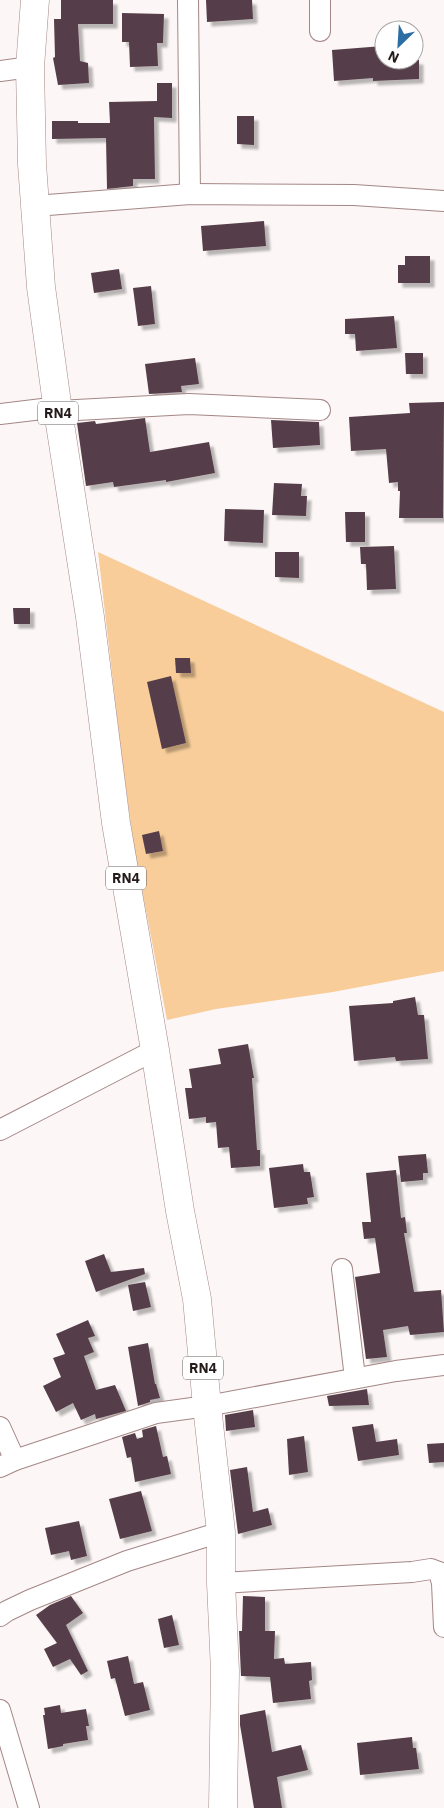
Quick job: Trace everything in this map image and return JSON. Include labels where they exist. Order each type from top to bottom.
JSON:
[{"type":"highway","name":"RN4","points":[[35,0],[30,67],[32,164],[41,287],[90,617],[116,823],[136,932],[180,1211],[197,1299],[221,1532],[225,1671],[223,1808]]},
{"type":"street","points":[[188,0],[190,194]]},
{"type":"street","points":[[320,0],[320,31]]},
{"type":"street","points":[[0,71],[30,67]]},
{"type":"street","points":[[35,206],[190,194],[354,195],[444,201]]},
{"type":"street","points":[[0,414],[58,409],[189,404],[320,410]]},
{"type":"street","points":[[0,1130],[155,1050]]},
{"type":"street","points":[[342,1270],[355,1378]]},
{"type":"street","points":[[0,1427],[7,1464],[156,1413],[207,1406],[355,1378],[444,1364]]},
{"type":"street","points":[[0,1616],[6,1610],[127,1561],[221,1532]]},
{"type":"street","points":[[221,1583],[412,1572],[431,1569],[439,1572],[442,1583],[444,1627]]},
{"type":"street","points":[[0,1710],[29,1808]]},
{"type":"shaded area","points":[[98,552],[444,712],[444,971],[333,992],[216,1009],[167,1020],[135,853],[122,760]]},
{"type":"building","points":[[61,0],[113,0],[113,24],[78,24],[80,61],[88,63],[89,83],[58,85],[53,58],[55,57],[54,19],[61,19]]},
{"type":"building","points":[[206,0],[252,0],[253,19],[207,22]]},
{"type":"building","points":[[122,13],[164,14],[163,43],[157,43],[158,66],[130,67],[129,42],[122,42]]},
{"type":"building","points":[[374,47],[374,70],[419,70],[419,79],[373,81],[373,78],[334,81],[332,50]]},
{"type":"building","points":[[157,83],[172,83],[172,118],[154,117],[155,179],[133,179],[133,186],[107,189],[106,138],[52,139],[52,121],[110,123],[109,102],[157,101]]},
{"type":"building","points":[[237,116],[254,116],[254,145],[237,144]]},
{"type":"building","points":[[264,221],[266,246],[203,251],[201,226]]},
{"type":"building","points":[[405,256],[430,256],[430,283],[398,283],[398,265],[405,265]]},
{"type":"building","points":[[119,269],[122,289],[94,293],[91,273]]},
{"type":"building","points":[[151,286],[155,324],[138,326],[133,288]]},
{"type":"building","points":[[394,316],[397,348],[356,351],[355,334],[345,334],[345,319]]},
{"type":"building","points":[[405,353],[423,353],[423,374],[406,374]]},
{"type":"building","points":[[195,358],[199,384],[181,386],[182,392],[149,394],[145,364]]},
{"type":"building","points":[[444,402],[443,518],[399,518],[400,491],[398,491],[398,482],[389,483],[386,449],[351,451],[349,417],[410,413],[409,403]]},
{"type":"building","points":[[145,418],[150,452],[209,442],[215,473],[166,482],[166,480],[114,487],[113,482],[86,486],[77,423],[95,421],[96,424]]},
{"type":"building","points":[[271,420],[319,422],[320,445],[273,448]]},
{"type":"building","points":[[274,483],[302,484],[301,496],[307,496],[306,516],[272,515]]},
{"type":"building","points":[[225,509],[264,510],[263,543],[224,541]]},
{"type":"building","points":[[345,512],[365,512],[365,542],[346,542]]},
{"type":"building","points":[[394,546],[396,589],[367,590],[366,564],[361,564],[360,547]]},
{"type":"building","points":[[275,552],[299,552],[299,578],[275,577]]},
{"type":"building","points":[[13,608],[30,608],[30,624],[14,624]]},
{"type":"building","points":[[175,658],[190,658],[191,673],[176,673]]},
{"type":"building","points":[[171,676],[186,743],[162,749],[147,682]]},
{"type":"building","points":[[159,831],[163,851],[146,854],[142,835]]},
{"type":"building","points":[[415,997],[418,1015],[424,1015],[428,1059],[396,1061],[395,1057],[354,1061],[349,1006],[393,1003],[393,1001]]},
{"type":"building","points":[[248,1044],[254,1078],[252,1078],[257,1150],[260,1150],[260,1166],[231,1168],[229,1147],[218,1148],[216,1122],[206,1123],[206,1117],[189,1119],[185,1088],[192,1088],[189,1069],[221,1064],[218,1049]]},
{"type":"building","points":[[426,1154],[428,1173],[423,1173],[423,1180],[401,1182],[398,1156]]},
{"type":"building","points":[[303,1164],[304,1172],[310,1172],[314,1197],[307,1198],[308,1204],[274,1208],[269,1168]]},
{"type":"building","points":[[396,1170],[401,1218],[405,1217],[407,1233],[404,1233],[414,1292],[441,1290],[444,1332],[410,1335],[408,1326],[383,1330],[387,1357],[366,1359],[355,1277],[380,1273],[375,1238],[364,1239],[362,1222],[371,1222],[366,1173]]},
{"type":"building","points":[[104,1254],[111,1272],[144,1268],[145,1274],[96,1292],[85,1261]]},
{"type":"building","points":[[145,1282],[151,1307],[133,1311],[128,1285]]},
{"type":"building","points":[[88,1320],[95,1336],[88,1338],[94,1352],[84,1356],[96,1390],[115,1385],[126,1411],[96,1419],[95,1414],[81,1420],[73,1403],[56,1412],[43,1386],[61,1377],[53,1358],[65,1354],[56,1334]]},
{"type":"building","points":[[148,1343],[155,1384],[160,1398],[150,1400],[150,1402],[138,1406],[128,1347]]},
{"type":"building","points":[[367,1389],[369,1405],[329,1406],[327,1396]]},
{"type":"building","points":[[253,1410],[255,1427],[226,1431],[225,1415]]},
{"type":"building","points":[[373,1424],[376,1442],[397,1439],[399,1455],[358,1461],[352,1427]]},
{"type":"building","points":[[156,1426],[163,1457],[167,1456],[171,1474],[135,1482],[131,1457],[127,1458],[122,1437],[135,1433],[137,1439],[143,1437],[142,1430]]},
{"type":"building","points":[[304,1436],[308,1472],[289,1475],[287,1439]]},
{"type":"building","points":[[444,1443],[444,1462],[429,1463],[427,1444]]},
{"type":"building","points":[[247,1467],[253,1512],[268,1508],[272,1525],[238,1534],[230,1470]]},
{"type":"building","points":[[141,1491],[152,1531],[120,1539],[109,1499]]},
{"type":"building","points":[[79,1521],[87,1556],[71,1560],[69,1551],[51,1555],[45,1528]]},
{"type":"building","points":[[71,1596],[83,1613],[66,1625],[88,1671],[81,1675],[70,1659],[53,1667],[44,1649],[57,1643],[36,1615],[50,1605]]},
{"type":"building","points":[[243,1596],[265,1597],[265,1631],[275,1631],[274,1659],[284,1658],[285,1664],[311,1662],[312,1680],[309,1681],[311,1699],[273,1703],[270,1677],[241,1676],[239,1631],[242,1631]]},
{"type":"building","points":[[172,1615],[179,1645],[164,1648],[158,1619]]},
{"type":"building","points":[[128,1656],[134,1684],[143,1682],[150,1710],[125,1716],[115,1678],[111,1679],[107,1661]]},
{"type":"building","points":[[60,1705],[61,1713],[86,1709],[89,1726],[86,1726],[88,1740],[63,1744],[63,1746],[48,1749],[43,1715],[45,1715],[44,1708]]},
{"type":"building","points":[[265,1710],[272,1752],[301,1745],[308,1770],[277,1777],[282,1808],[254,1808],[240,1715]]},
{"type":"building","points":[[412,1737],[413,1748],[416,1748],[419,1769],[360,1775],[357,1743]]}]
